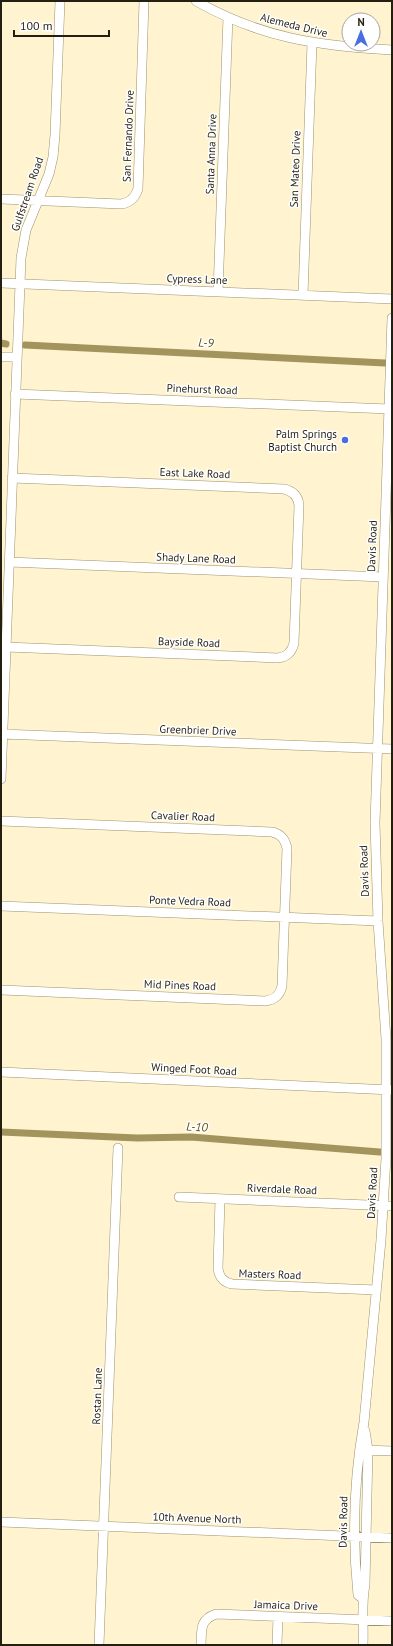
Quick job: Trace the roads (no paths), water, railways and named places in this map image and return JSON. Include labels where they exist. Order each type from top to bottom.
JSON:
[{"type":"street","name":"Gulfstream Road","points":[[1,779],[3,648],[9,562],[5,543],[12,478],[19,284],[23,241],[32,214],[49,174],[54,146],[60,1]]},
{"type":"street","name":"San Fernando Drive","points":[[38,200],[121,204],[130,201],[136,194],[144,1]]},
{"type":"street","name":"Alemeda Drive","points":[[196,1],[228,17],[266,32],[312,43],[346,48],[392,50]]},
{"type":"street","name":"Santa Anna Drive","points":[[218,292],[228,17]]},
{"type":"street","name":"San Mateo Drive","points":[[303,296],[312,43]]},
{"type":"street","points":[[1,199],[38,200]]},
{"type":"street","name":"Cypress Lane","points":[[1,283],[392,299]]},
{"type":"street","name":"Davis Road","points":[[363,1645],[364,1620],[362,1598],[365,1585],[366,1537],[364,1422],[376,1290],[388,1206],[386,1145],[389,1090],[378,921],[375,823],[376,749],[392,318]]},
{"type":"street","points":[[1,357],[16,357]]},
{"type":"street","name":"Pinehurst Road","points":[[15,394],[389,409]]},
{"type":"street","name":"East Lake Road","points":[[12,478],[289,490],[296,496],[299,505],[297,574]]},
{"type":"street","name":"Shady Lane Road","points":[[9,562],[383,578]]},
{"type":"street","name":"Bayside Road","points":[[3,648],[283,657],[291,652],[294,643],[297,574]]},
{"type":"street","name":"Greenbrier Drive","points":[[2,734],[392,750]]},
{"type":"street","name":"Cavalier Road","points":[[1,821],[276,833],[284,839],[287,848],[284,917]]},
{"type":"street","name":"Ponte Vedra Road","points":[[1,906],[378,921]]},
{"type":"street","name":"Mid Pines Road","points":[[1,990],[270,1000],[278,995],[282,986],[284,917]]},
{"type":"street","name":"Winged Foot Road","points":[[1,1072],[389,1090]]},
{"type":"street","name":"Rostan Lane","points":[[99,1645],[118,1148]]},
{"type":"street","name":"Riverdale Road","points":[[180,1197],[388,1206]]},
{"type":"street","name":"Masters Road","points":[[220,1199],[218,1268],[220,1277],[224,1281],[232,1284],[376,1290]]},
{"type":"street","points":[[364,1450],[392,1451]]},
{"type":"street","name":"Davis Road","points":[[362,1598],[358,1595],[354,1537],[364,1450]]},
{"type":"street","name":"10th Avenue North","points":[[1,1522],[392,1538]]},
{"type":"street","name":"Jamaica Drive","points":[[201,1645],[202,1626],[207,1617],[216,1614],[392,1621]]},
{"type":"street","points":[[276,1645],[278,1617]]},
{"type":"waterway","name":"L-9","points":[[1,343],[6,344]]},
{"type":"waterway","name":"L-9","points":[[25,345],[385,363]]},
{"type":"waterway","name":"L-10","points":[[1,1132],[137,1138],[191,1137],[392,1153]]},
{"type":"place","name":"Palm Springs Baptist Church","points":[[345,440]]}]
